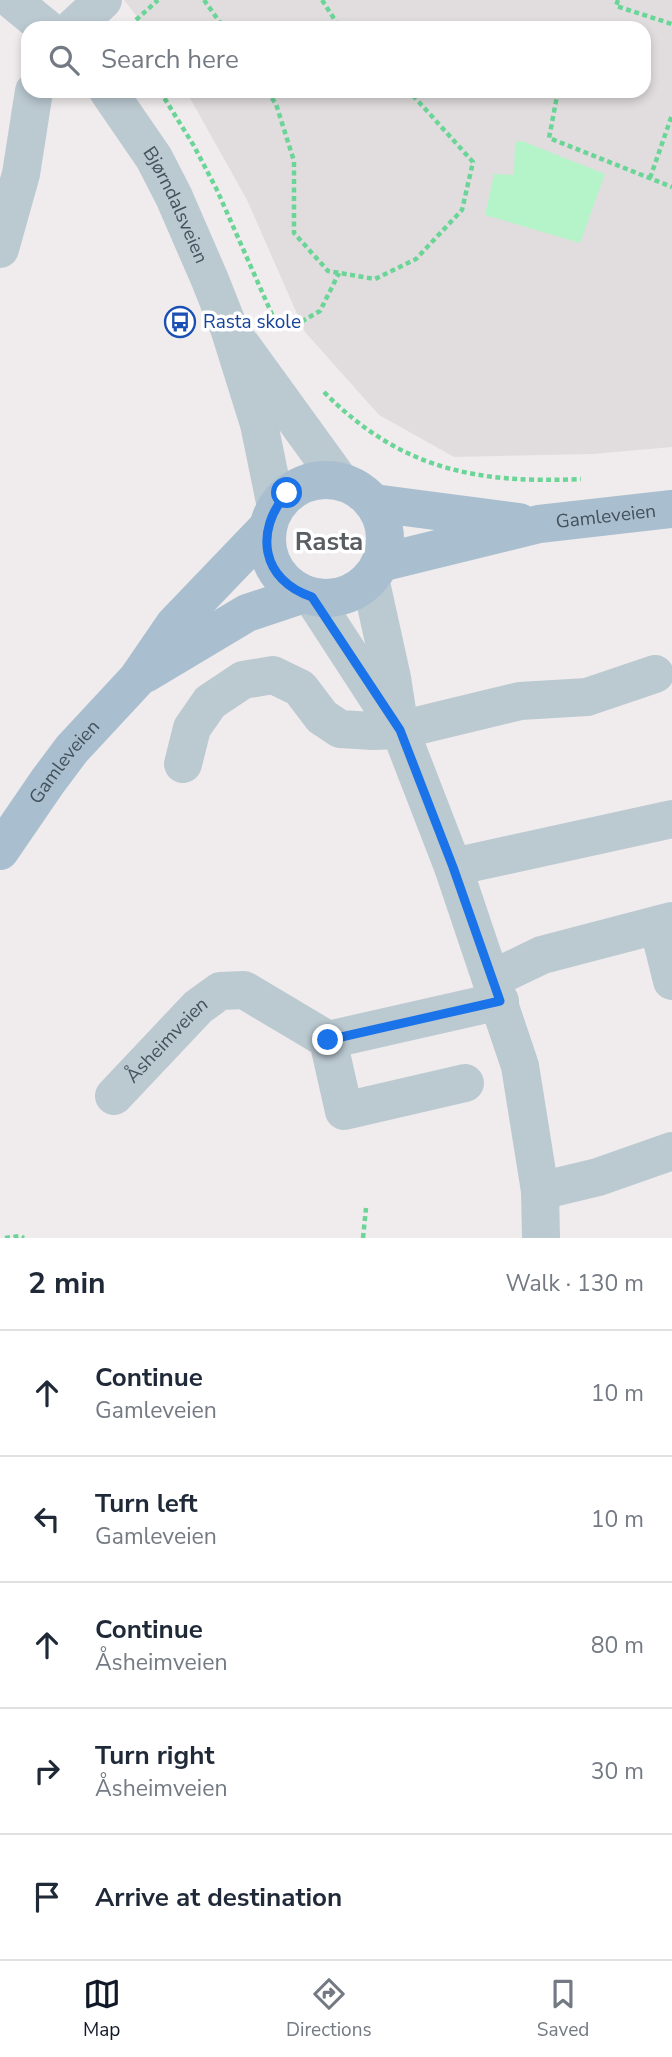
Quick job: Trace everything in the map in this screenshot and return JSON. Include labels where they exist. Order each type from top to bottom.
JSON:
[{"type":"main road","name":"Gamleveien","points":[[0,851],[22,816],[64,760],[137,679],[174,625],[272,517],[287,493],[303,484],[321,479],[339,480],[364,493],[374,503],[538,524]]},
{"type":"main road","points":[[374,503],[382,517],[385,532],[385,548],[375,570]]},
{"type":"main road","name":"Gamleveien","points":[[137,679],[247,613],[308,596],[344,596],[358,589],[375,570],[538,524],[672,509]]},
{"type":"main road","points":[[272,517],[266,544],[270,560],[278,575],[290,586],[308,596]]},
{"type":"street","points":[[12,0],[38,21]]},
{"type":"street","points":[[80,21],[103,0]]},
{"type":"street","points":[[0,249],[21,174],[33,98]]},
{"type":"street","name":"Bjørndalsveien","points":[[113,98],[153,158],[174,197],[229,328],[259,425],[272,517]]},
{"type":"street","name":"Bjørndalsveien","points":[[229,328],[339,480]]},
{"type":"street","points":[[375,570],[384,652],[392,678],[400,730],[453,867],[496,990],[492,1074],[540,1191],[541,1238]]},
{"type":"street","points":[[308,596],[400,730]]},
{"type":"street","points":[[183,764],[192,728],[210,702],[243,680],[273,675],[300,688],[323,717],[340,729],[373,731],[400,730],[520,701],[587,697],[655,674]]},
{"type":"street","points":[[453,867],[672,819]]},
{"type":"street","points":[[492,1074],[344,1111],[328,1040],[496,990],[542,955],[665,923],[672,981]]},
{"type":"street","name":"Åsheimveien","points":[[114,1096],[198,1007],[220,990],[244,990],[328,1040]]},
{"type":"street","points":[[540,1191],[598,1177],[672,1151]]},
{"type":"path","points":[[136,21],[158,0]]},
{"type":"path","points":[[204,0],[219,21]]},
{"type":"path","points":[[322,0],[336,21]]},
{"type":"path","points":[[618,0],[616,6],[672,24]]},
{"type":"path","points":[[164,98],[217,190],[280,331]]},
{"type":"path","points":[[272,98],[294,161],[295,233],[328,271],[375,279],[416,259],[462,210],[473,162],[415,98]]},
{"type":"path","points":[[557,98],[549,138],[672,187]]},
{"type":"path","points":[[650,178],[672,115]]},
{"type":"path","points":[[275,323],[286,318],[292,327],[320,311],[340,273]]},
{"type":"path","points":[[322,389],[344,412],[372,434],[403,453],[427,463],[449,470],[520,479],[592,478]]},
{"type":"path","points":[[363,1238],[366,1208]]},
{"type":"path","points":[[5,1238],[24,1238]]},
{"type":"shaded area","points":[[124,0],[672,0],[672,447],[593,454],[454,457],[379,415],[305,332],[247,200],[190,98],[651,98],[651,21],[140,21]]},
{"type":"green space","points":[[522,141],[605,174],[580,243],[485,215],[494,174],[514,175],[515,142]]},
{"type":"place","name":"Rasta skole","points":[[180,322]]},
{"type":"district","name":"Rasta","points":[[329,541]]},
{"type":"route","points":[[287,493],[270,516],[266,544],[270,560],[278,575],[290,586],[312,597],[400,730],[453,867],[500,1001],[328,1040]]}]
